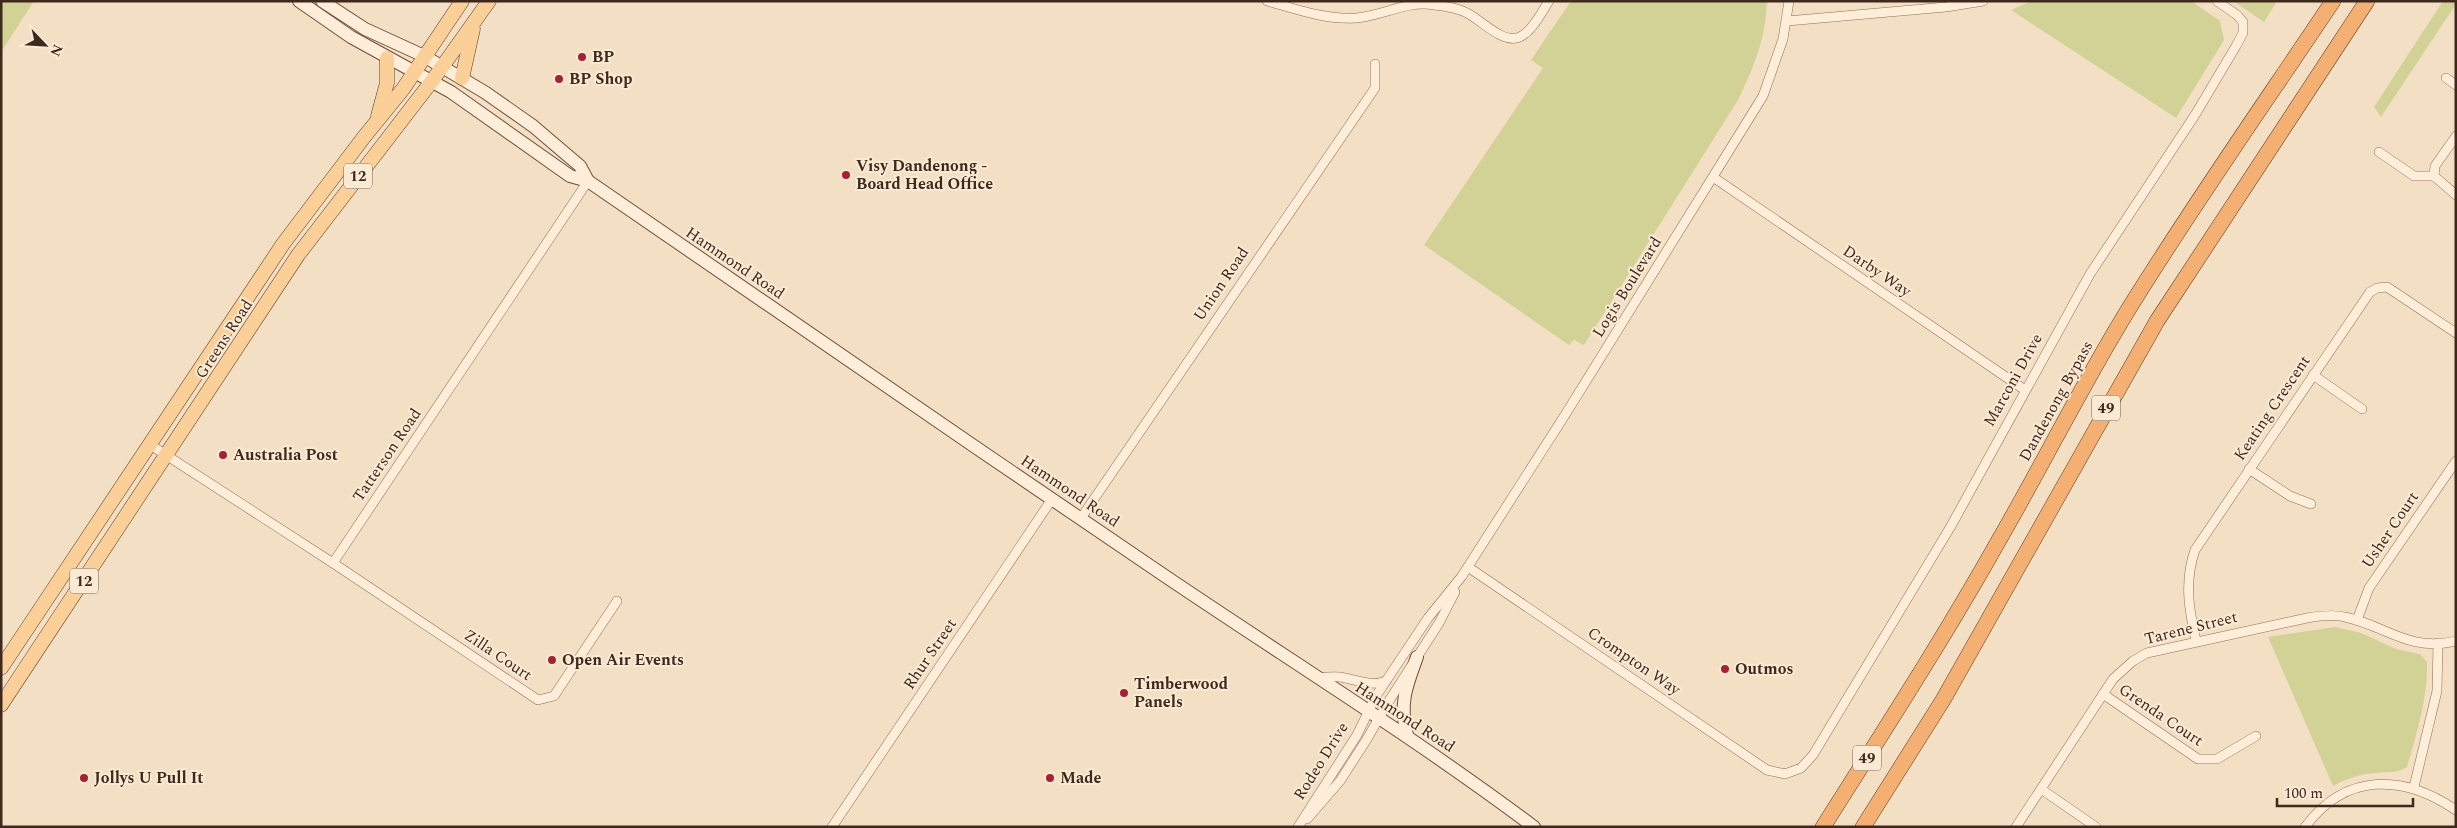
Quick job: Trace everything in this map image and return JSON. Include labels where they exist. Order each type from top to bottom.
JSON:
[{"type":"highway","name":"Dandenong Bypass","points":[[1823,827],[1911,690],[1990,557],[2085,384],[2128,311],[2194,207],[2333,1]]},
{"type":"highway","name":"49","points":[[1863,827],[1948,691],[2157,321],[2367,1]]},
{"type":"main road","name":"Hammond Road","points":[[299,1],[351,37],[452,92],[570,176],[588,181],[1052,499],[1407,736],[1534,827]]},
{"type":"main road","name":"Hammond Road","points":[[322,1],[365,29],[443,66],[486,93],[533,126],[580,166],[588,181]]},
{"type":"main road","name":"Greens Road","points":[[1,668],[270,263],[376,122],[403,90],[462,1]]},
{"type":"main road","name":"Greens Road","points":[[1,705],[311,238],[432,81],[489,1]]},
{"type":"main road","points":[[462,78],[474,23]]},
{"type":"main road","points":[[376,122],[387,83],[387,58]]},
{"type":"main road","points":[[270,263],[287,273]]},
{"type":"main road","points":[[1407,736],[1402,711],[1408,683],[1417,657]]},
{"type":"street","points":[[1267,1],[1334,18],[1356,18],[1379,14],[1401,6],[1432,4],[1465,12],[1499,33],[1513,38],[1526,34],[1549,1]]},
{"type":"street","name":"Logis Boulevard","points":[[1373,715],[1388,680],[1428,618],[1468,567],[1763,96],[1777,60],[1788,21],[1790,1]]},
{"type":"street","points":[[1788,21],[1946,7],[1983,1]]},
{"type":"street","name":"Marconi Drive","points":[[1785,774],[1801,768],[1813,755],[1838,716],[1951,526],[2090,274],[2195,115],[2236,46],[2242,33],[2243,22],[2237,15],[2217,1]]},
{"type":"street","name":"Union Road","points":[[1081,518],[1374,88],[1375,64]]},
{"type":"street","points":[[2446,78],[2456,85]]},
{"type":"street","points":[[2434,176],[2435,166],[2456,136]]},
{"type":"street","points":[[2379,152],[2414,176],[2434,176],[2456,194]]},
{"type":"street","name":"Darby Way","points":[[1713,177],[2025,390]]},
{"type":"street","name":"Tatterson Road","points":[[333,563],[588,181]]},
{"type":"street","name":"Keating Crescent","points":[[2196,641],[2188,602],[2190,564],[2200,541],[2366,296],[2376,288],[2387,287],[2456,333]]},
{"type":"street","points":[[2313,375],[2362,409]]},
{"type":"street","points":[[149,444],[333,563]]},
{"type":"street","name":"Usher Court","points":[[2357,620],[2369,588],[2456,461]]},
{"type":"street","points":[[2249,469],[2290,496],[2311,504]]},
{"type":"street","name":"Rhur Street","points":[[832,827],[1052,499]]},
{"type":"street","name":"Zilla Court","points":[[333,563],[538,700],[554,696],[617,601]]},
{"type":"street","name":"Crompton Way","points":[[1468,567],[1767,770],[1785,774]]},
{"type":"street","name":"Logis Boulevard","points":[[1373,715],[1440,623],[1462,576]]},
{"type":"street","name":"Tarene Street","points":[[2016,827],[2114,679],[2133,660],[2160,648],[2319,616],[2343,616],[2406,640],[2438,643],[2456,640]]},
{"type":"street","points":[[2414,787],[2438,691],[2438,643]]},
{"type":"street","points":[[1318,678],[1337,677],[1373,683],[1388,680]]},
{"type":"street","name":"Grenda Court","points":[[2103,694],[2198,759],[2217,759],[2256,736]]},
{"type":"street","name":"Rodeo Drive","points":[[1299,827],[1357,734],[1373,715]]},
{"type":"street","points":[[2304,827],[2327,803],[2355,789],[2381,784],[2414,787],[2428,792],[2456,810]]},
{"type":"street","points":[[2041,789],[2096,827]]},
{"type":"shaded area","points":[[1,1],[34,1],[1,52]]},
{"type":"shaded area","points":[[1571,1],[1767,1],[1764,28],[1758,52],[1738,100],[1584,345],[1574,340],[1569,345],[1424,245],[1543,68],[1531,60]]},
{"type":"shaded area","points":[[2032,1],[2191,1],[2220,21],[2224,40],[2176,118],[2011,10]]},
{"type":"shaded area","points":[[2233,1],[2277,1],[2264,22]]},
{"type":"shaded area","points":[[2443,1],[2456,1],[2456,4],[2381,117],[2374,107]]},
{"type":"shaded area","points":[[2335,627],[2361,633],[2396,649],[2420,654],[2427,662],[2427,675],[2421,715],[2407,767],[2396,771],[2359,775],[2333,786],[2268,637]]},
{"type":"place","name":"BP","points":[[582,57]]},
{"type":"place","name":"BP Shop","points":[[559,79]]},
{"type":"place","name":"Visy Dandenong - Board Head Office","points":[[846,175]]},
{"type":"place","name":"Australia Post","points":[[223,455]]},
{"type":"place","name":"Open Air Events","points":[[552,660]]},
{"type":"place","name":"Outmos","points":[[1725,669]]},
{"type":"place","name":"Timberwood Panels","points":[[1124,693]]},
{"type":"place","name":"Jollys U Pull It","points":[[84,778]]},
{"type":"place","name":"Made","points":[[1050,778]]}]
